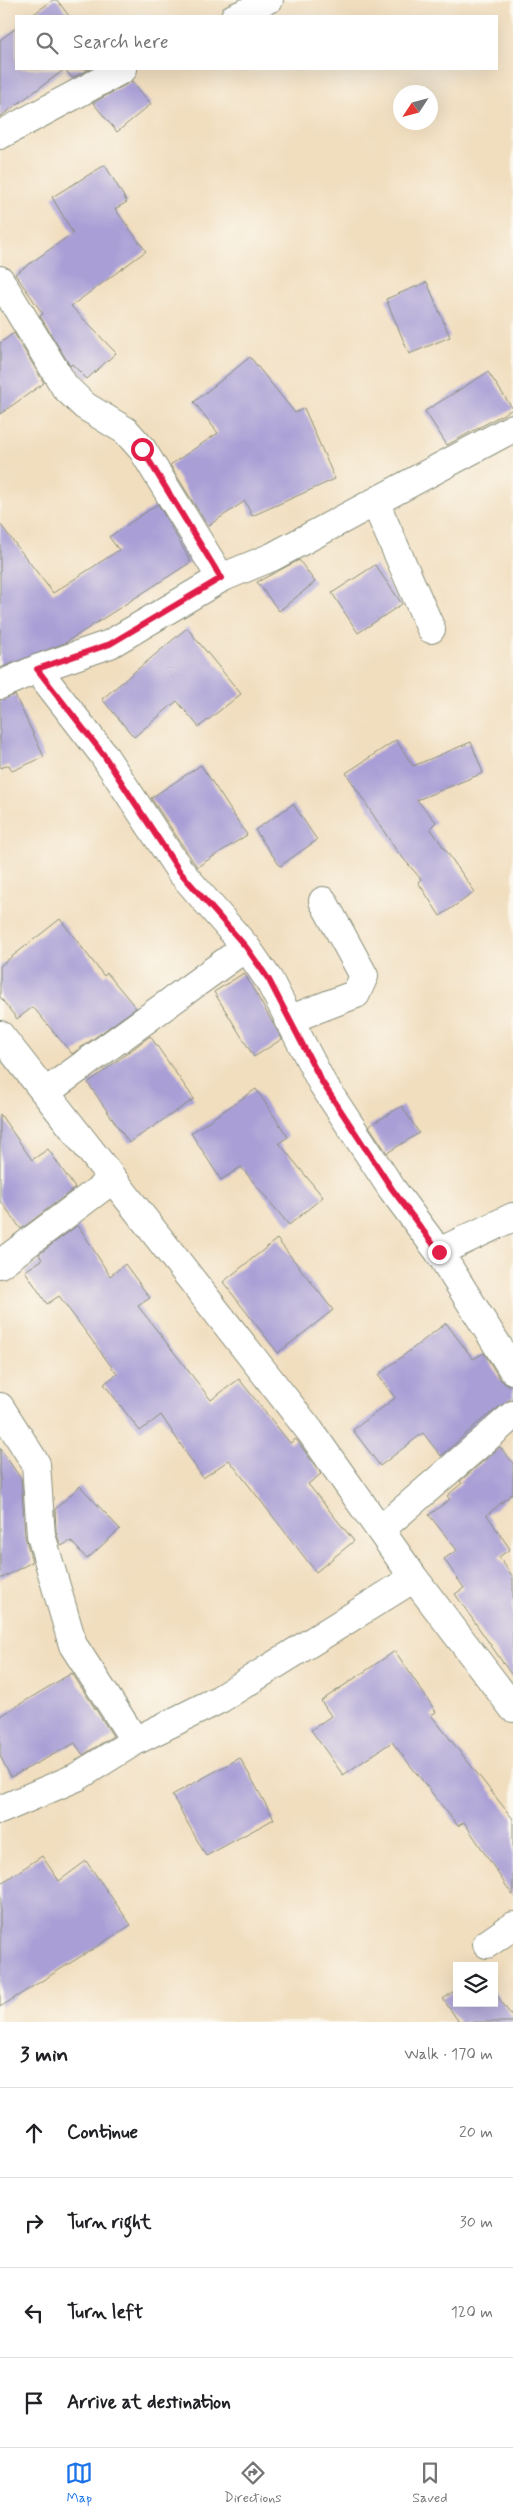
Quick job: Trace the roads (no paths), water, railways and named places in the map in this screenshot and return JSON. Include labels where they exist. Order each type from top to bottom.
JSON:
[{"type":"street","points":[[0,135],[121,70]]},
{"type":"street","points":[[0,280],[65,387],[85,406],[126,431],[142,449],[221,578]]},
{"type":"street","points":[[0,685],[37,669],[110,644],[221,578],[272,557],[513,428]]},
{"type":"street","points":[[375,502],[431,629]]},
{"type":"street","points":[[37,669],[103,754],[180,872],[246,947],[269,980],[288,1020],[322,1082],[392,1189],[439,1252],[513,1370]]},
{"type":"street","points":[[288,1020],[356,994],[364,976],[323,900]]},
{"type":"street","points":[[46,1092],[246,947]]},
{"type":"street","points":[[0,1035],[310,1430],[414,1578],[513,1708]]},
{"type":"street","points":[[0,1264],[113,1179]]},
{"type":"street","points":[[439,1252],[513,1217]]},
{"type":"street","points":[[0,1408],[36,1464],[41,1535],[73,1645],[135,1741]]},
{"type":"street","points":[[380,1530],[513,1415]]},
{"type":"street","points":[[0,1810],[77,1777],[135,1741],[220,1699],[414,1578]]},
{"type":"street","points":[[487,1944],[513,1926]]},
{"type":"lane","points":[[235,15],[271,0]]}]
